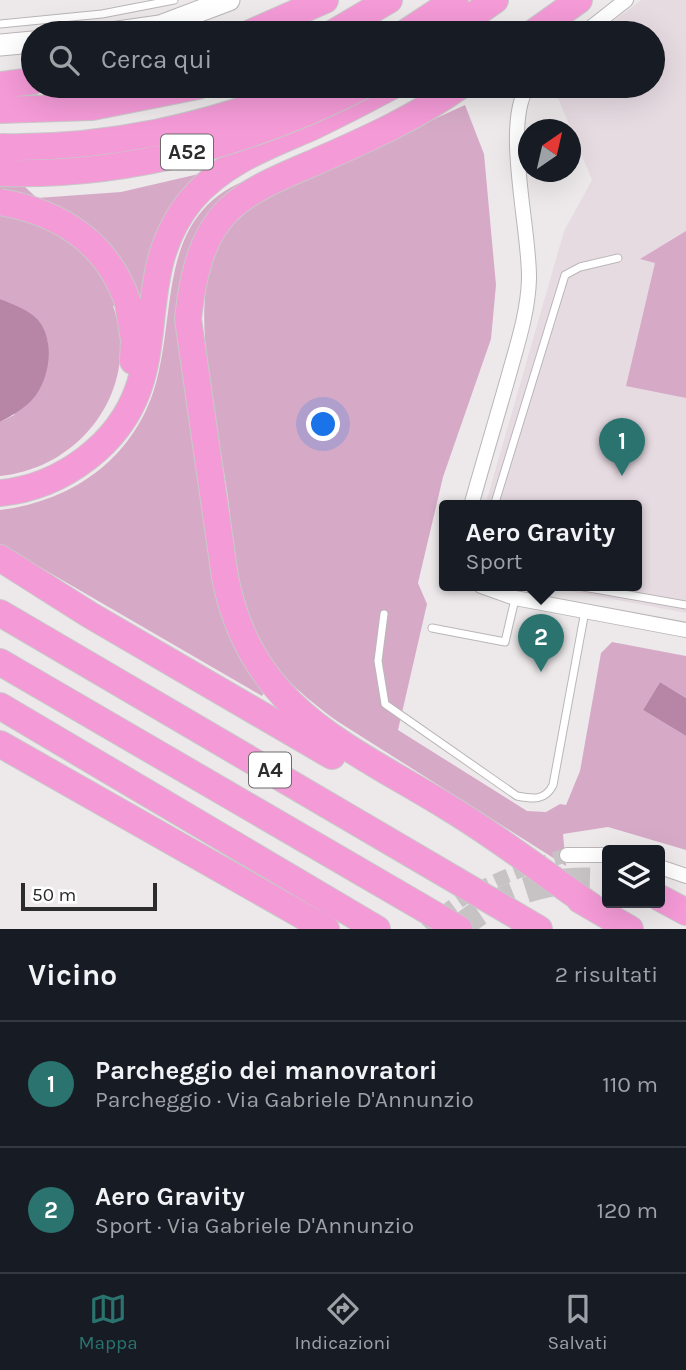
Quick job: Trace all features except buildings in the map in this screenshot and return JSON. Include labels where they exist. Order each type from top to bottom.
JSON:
[{"type":"highway","points":[[278,21],[326,0]]},
{"type":"highway","points":[[423,21],[455,0]]},
{"type":"highway","points":[[465,21],[495,0]]},
{"type":"highway","points":[[485,21],[506,0]]},
{"type":"highway","points":[[550,21],[579,0]]},
{"type":"highway","points":[[354,21],[386,2]]},
{"type":"highway","points":[[0,85],[21,82]]},
{"type":"highway","points":[[0,110],[92,107],[137,98]]},
{"type":"highway","name":"A52","points":[[0,147],[91,142],[171,129],[273,98]]},
{"type":"highway","name":"A52","points":[[0,173],[95,168],[178,154],[274,126],[336,98]]},
{"type":"highway","points":[[0,493],[48,482],[95,452],[113,424],[128,390],[140,308],[154,287],[164,248],[180,217],[204,186],[243,158],[369,98]]},
{"type":"highway","points":[[439,98],[372,137],[266,184],[228,210],[205,245],[191,283],[188,319],[225,577],[230,602],[246,647],[259,668],[295,709],[337,741],[452,810],[594,908]]},
{"type":"highway","points":[[0,202],[55,217],[90,241],[140,308]]},
{"type":"highway","points":[[0,558],[90,615]]},
{"type":"highway","points":[[0,567],[90,615],[630,929]]},
{"type":"highway","name":"A4","points":[[0,613],[539,929]]},
{"type":"highway","name":"A4","points":[[0,662],[459,929]]},
{"type":"highway","points":[[0,706],[377,929]]},
{"type":"highway","points":[[0,714],[146,794]]},
{"type":"highway","points":[[0,744],[326,929]]},
{"type":"highway","points":[[665,901],[686,912]]},
{"type":"street","points":[[173,21],[229,0]]},
{"type":"street","points":[[599,21],[626,0]]},
{"type":"street","points":[[0,45],[21,43]]},
{"type":"street","points":[[473,500],[528,301],[528,246],[516,141],[516,115],[521,98]]},
{"type":"street","points":[[495,591],[515,598],[686,629]]},
{"type":"street","points":[[567,855],[602,855]]},
{"type":"street","points":[[665,869],[686,876]]},
{"type":"lane","points":[[31,21],[102,14],[174,0]]},
{"type":"lane","points":[[0,24],[21,22]]},
{"type":"lane","points":[[496,500],[565,275],[580,267],[618,258]]},
{"type":"lane","points":[[606,591],[686,605]]},
{"type":"lane","points":[[432,628],[505,642],[515,598]]},
{"type":"lane","points":[[384,614],[378,661],[385,704],[517,796],[533,799],[547,794],[553,785],[585,611]]},
{"type":"shaded area","points":[[641,0],[686,0],[686,613],[569,591],[642,591],[642,500],[487,500],[564,231],[592,180],[581,153],[581,119],[567,119],[558,98],[665,98],[665,21],[614,21]]},
{"type":"shaded area","points":[[465,105],[484,154],[496,285],[491,339],[443,477],[418,583],[427,604],[398,730],[527,811],[546,812],[560,804],[566,805],[580,771],[601,653],[612,642],[686,656],[686,698],[660,682],[643,710],[686,736],[686,850],[608,827],[563,834],[566,866],[337,721],[311,701],[286,678],[265,653],[256,638],[245,607],[235,558],[205,345],[206,288],[216,251],[236,221],[277,191]]},
{"type":"shaded area","points":[[0,164],[37,198],[121,192],[203,173],[141,299],[113,306],[120,336],[119,365],[112,393],[98,418],[80,440],[57,457],[30,470],[0,476],[0,422],[14,415],[48,342],[35,317],[0,299]]},
{"type":"shaded area","points":[[254,177],[229,197],[182,348],[265,691],[262,696],[0,544],[0,510],[28,505],[78,485],[100,470],[135,430],[148,406],[157,379],[171,290],[186,235],[201,212],[223,192]]},
{"type":"shaded area","points":[[686,231],[686,398],[626,386],[655,263],[640,259]]},
{"type":"shaded area","points":[[0,299],[34,316],[46,335],[49,358],[38,392],[24,407],[0,422]]},
{"type":"shaded area","points":[[660,682],[686,698],[686,736],[643,710]]},
{"type":"tunnel","points":[[427,929],[442,914],[474,892],[510,875],[567,855]]},
{"type":"tunnel","points":[[459,929],[491,905],[528,889],[568,881],[602,882]]},
{"type":"place","name":"Parcheggio dei manovratori","points":[[622,476]]},
{"type":"place","name":"Aero Gravity","points":[[541,672]]}]
